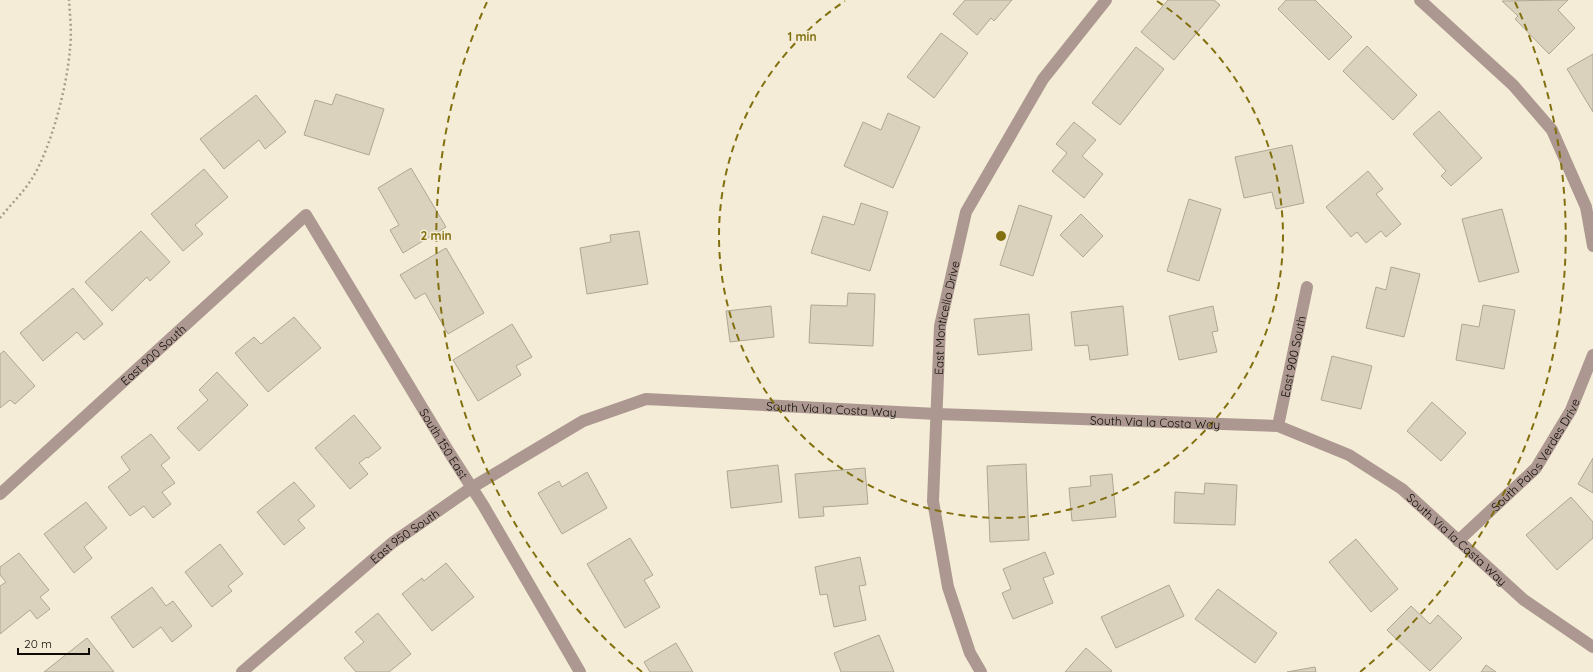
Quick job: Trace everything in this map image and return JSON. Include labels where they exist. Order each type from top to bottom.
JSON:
[{"type":"street","name":"East Monticello Drive","points":[[981,672],[970,652],[948,587],[933,501],[940,326],[966,212],[1043,79],[1106,0]]},
{"type":"street","points":[[1420,0],[1513,85],[1552,130],[1586,208],[1593,246]]},
{"type":"street","name":"South 150 East","points":[[306,215],[471,488],[483,505],[580,672]]},
{"type":"street","name":"East 900 South","points":[[0,494],[306,215]]},
{"type":"street","name":"East 900 South","points":[[1278,426],[1307,287]]},
{"type":"street","name":"South Palos Verdes Drive","points":[[1458,541],[1536,468],[1571,410],[1593,355]]},
{"type":"street","name":"South Via la Costa Way","points":[[646,399],[937,414],[1278,426],[1349,455],[1402,489],[1524,600],[1593,647]]},
{"type":"street","name":"East 950 South","points":[[242,672],[392,543],[471,488],[583,421],[646,399]]},
{"type":"path","points":[[0,218],[34,176],[55,126],[68,68],[71,31],[69,0]]},
{"type":"building","points":[[965,0],[1012,0],[994,21],[991,18],[977,35],[953,14]]},
{"type":"building","points":[[1168,0],[1214,0],[1220,5],[1174,60],[1141,32]]},
{"type":"building","points":[[1286,0],[1315,0],[1352,37],[1329,60],[1278,9]]},
{"type":"building","points":[[1568,0],[1558,10],[1575,28],[1549,54],[1515,19],[1518,16],[1502,1]]},
{"type":"building","points":[[941,33],[968,53],[934,98],[907,77]]},
{"type":"building","points":[[1367,46],[1417,95],[1393,120],[1343,71]]},
{"type":"building","points":[[1136,47],[1164,69],[1120,125],[1092,103]]},
{"type":"building","points":[[1593,54],[1593,112],[1567,69]]},
{"type":"building","points":[[336,94],[384,109],[369,155],[304,135],[315,100],[332,105]]},
{"type":"building","points":[[256,95],[286,132],[265,149],[259,140],[224,169],[200,139]]},
{"type":"building","points":[[1439,111],[1482,158],[1451,186],[1441,176],[1446,171],[1413,134]]},
{"type":"building","points":[[888,113],[920,127],[893,188],[844,166],[863,122],[881,130]]},
{"type":"building","points":[[1074,122],[1096,140],[1082,156],[1103,174],[1084,198],[1052,171],[1067,153],[1056,144]]},
{"type":"building","points":[[1292,145],[1304,203],[1276,209],[1272,192],[1244,198],[1235,157]]},
{"type":"building","points":[[411,168],[446,227],[403,253],[390,230],[399,225],[378,188]]},
{"type":"building","points":[[204,169],[228,197],[195,225],[203,234],[183,251],[151,214]]},
{"type":"building","points":[[1368,171],[1383,189],[1376,194],[1401,224],[1386,237],[1381,231],[1366,243],[1357,232],[1351,237],[1326,207]]},
{"type":"building","points":[[1189,199],[1221,209],[1199,281],[1167,271]]},
{"type":"building","points":[[861,203],[888,212],[870,271],[811,253],[823,216],[854,225]]},
{"type":"building","points":[[1019,205],[1052,216],[1033,276],[1000,265]]},
{"type":"building","points":[[1502,209],[1519,272],[1479,282],[1462,219]]},
{"type":"building","points":[[1081,214],[1103,236],[1083,257],[1060,235]]},
{"type":"building","points":[[141,231],[170,262],[150,281],[147,277],[112,311],[85,282]]},
{"type":"building","points":[[639,231],[648,284],[587,294],[580,248],[611,242],[610,235]]},
{"type":"building","points":[[446,248],[484,313],[448,334],[425,293],[415,299],[400,275]]},
{"type":"building","points":[[1391,267],[1420,274],[1404,337],[1366,328],[1376,287],[1386,290]]},
{"type":"building","points":[[73,288],[103,324],[84,340],[77,332],[43,361],[20,333]]},
{"type":"building","points":[[848,293],[875,294],[873,346],[809,343],[811,305],[847,306]]},
{"type":"building","points":[[1483,305],[1515,310],[1504,369],[1456,360],[1462,324],[1479,327]]},
{"type":"building","points":[[771,306],[774,337],[730,342],[726,311]]},
{"type":"building","points":[[1123,306],[1128,355],[1090,360],[1088,345],[1075,346],[1071,312]]},
{"type":"building","points":[[1213,306],[1218,331],[1212,332],[1217,352],[1179,360],[1169,316]]},
{"type":"building","points":[[1029,314],[1032,350],[978,355],[974,319]]},
{"type":"building","points":[[294,317],[321,348],[268,392],[235,353],[254,337],[261,344]]},
{"type":"building","points":[[512,324],[532,357],[516,366],[521,375],[478,401],[453,360]]},
{"type":"building","points":[[4,351],[35,386],[15,404],[10,400],[0,408],[0,354]]},
{"type":"building","points":[[1332,356],[1372,366],[1361,409],[1321,400]]},
{"type":"building","points":[[217,372],[248,405],[199,451],[177,428],[208,400],[199,390]]},
{"type":"building","points":[[1432,402],[1466,433],[1441,461],[1407,431]]},
{"type":"building","points":[[354,415],[381,448],[359,463],[368,474],[350,489],[315,448]]},
{"type":"building","points":[[151,434],[170,458],[161,465],[175,483],[162,492],[171,504],[153,518],[144,506],[130,516],[108,487],[130,470],[121,457]]},
{"type":"building","points":[[1593,458],[1593,493],[1578,484]]},
{"type":"building","points":[[1026,464],[1029,540],[990,542],[987,466]]},
{"type":"building","points":[[778,465],[782,502],[731,508],[727,471]]},
{"type":"building","points":[[865,468],[868,504],[823,507],[824,516],[799,518],[795,474]]},
{"type":"building","points":[[587,472],[607,508],[562,534],[538,493],[559,481],[562,487]]},
{"type":"building","points":[[1112,474],[1116,517],[1072,521],[1069,488],[1091,486],[1090,476]]},
{"type":"building","points":[[294,482],[315,506],[298,520],[305,528],[284,545],[257,512]]},
{"type":"building","points":[[1205,483],[1237,485],[1235,525],[1174,523],[1175,492],[1204,494]]},
{"type":"building","points":[[1571,497],[1593,522],[1593,538],[1557,570],[1526,535]]},
{"type":"building","points":[[86,502],[107,528],[84,547],[92,558],[74,573],[44,534]]},
{"type":"building","points":[[630,538],[653,575],[644,580],[660,607],[625,628],[587,564]]},
{"type":"building","points":[[1356,539],[1398,589],[1371,612],[1329,562]]},
{"type":"building","points":[[220,544],[243,574],[228,586],[232,591],[212,607],[185,572]]},
{"type":"building","points":[[1045,552],[1054,574],[1043,578],[1053,603],[1013,619],[1002,593],[1011,589],[1003,569]]},
{"type":"building","points":[[19,553],[49,590],[40,597],[50,609],[37,619],[30,610],[0,634],[0,586],[6,582],[0,575],[0,567]]},
{"type":"building","points":[[860,557],[866,585],[859,586],[866,620],[834,627],[827,594],[820,595],[815,567]]},
{"type":"building","points":[[446,563],[474,597],[432,631],[402,594],[422,578],[424,581]]},
{"type":"building","points":[[1169,585],[1184,616],[1116,648],[1101,617]]},
{"type":"building","points":[[152,587],[166,606],[173,601],[192,626],[172,642],[161,627],[133,648],[111,617]]},
{"type":"building","points":[[1218,589],[1277,633],[1255,663],[1195,619]]},
{"type":"building","points":[[1411,606],[1430,624],[1438,615],[1462,638],[1430,671],[1387,630]]},
{"type":"building","points":[[378,613],[411,654],[389,672],[356,672],[344,658],[364,642],[355,632]]},
{"type":"building","points":[[879,635],[894,672],[841,672],[834,653]]},
{"type":"building","points":[[87,638],[114,672],[44,672]]},
{"type":"building","points":[[676,643],[693,672],[650,672],[644,662]]},
{"type":"building","points":[[1086,648],[1112,671],[1065,672]]},
{"type":"building","points":[[1486,665],[1496,672],[1481,672]]},
{"type":"building","points":[[1315,667],[1316,672],[1287,672]]}]
